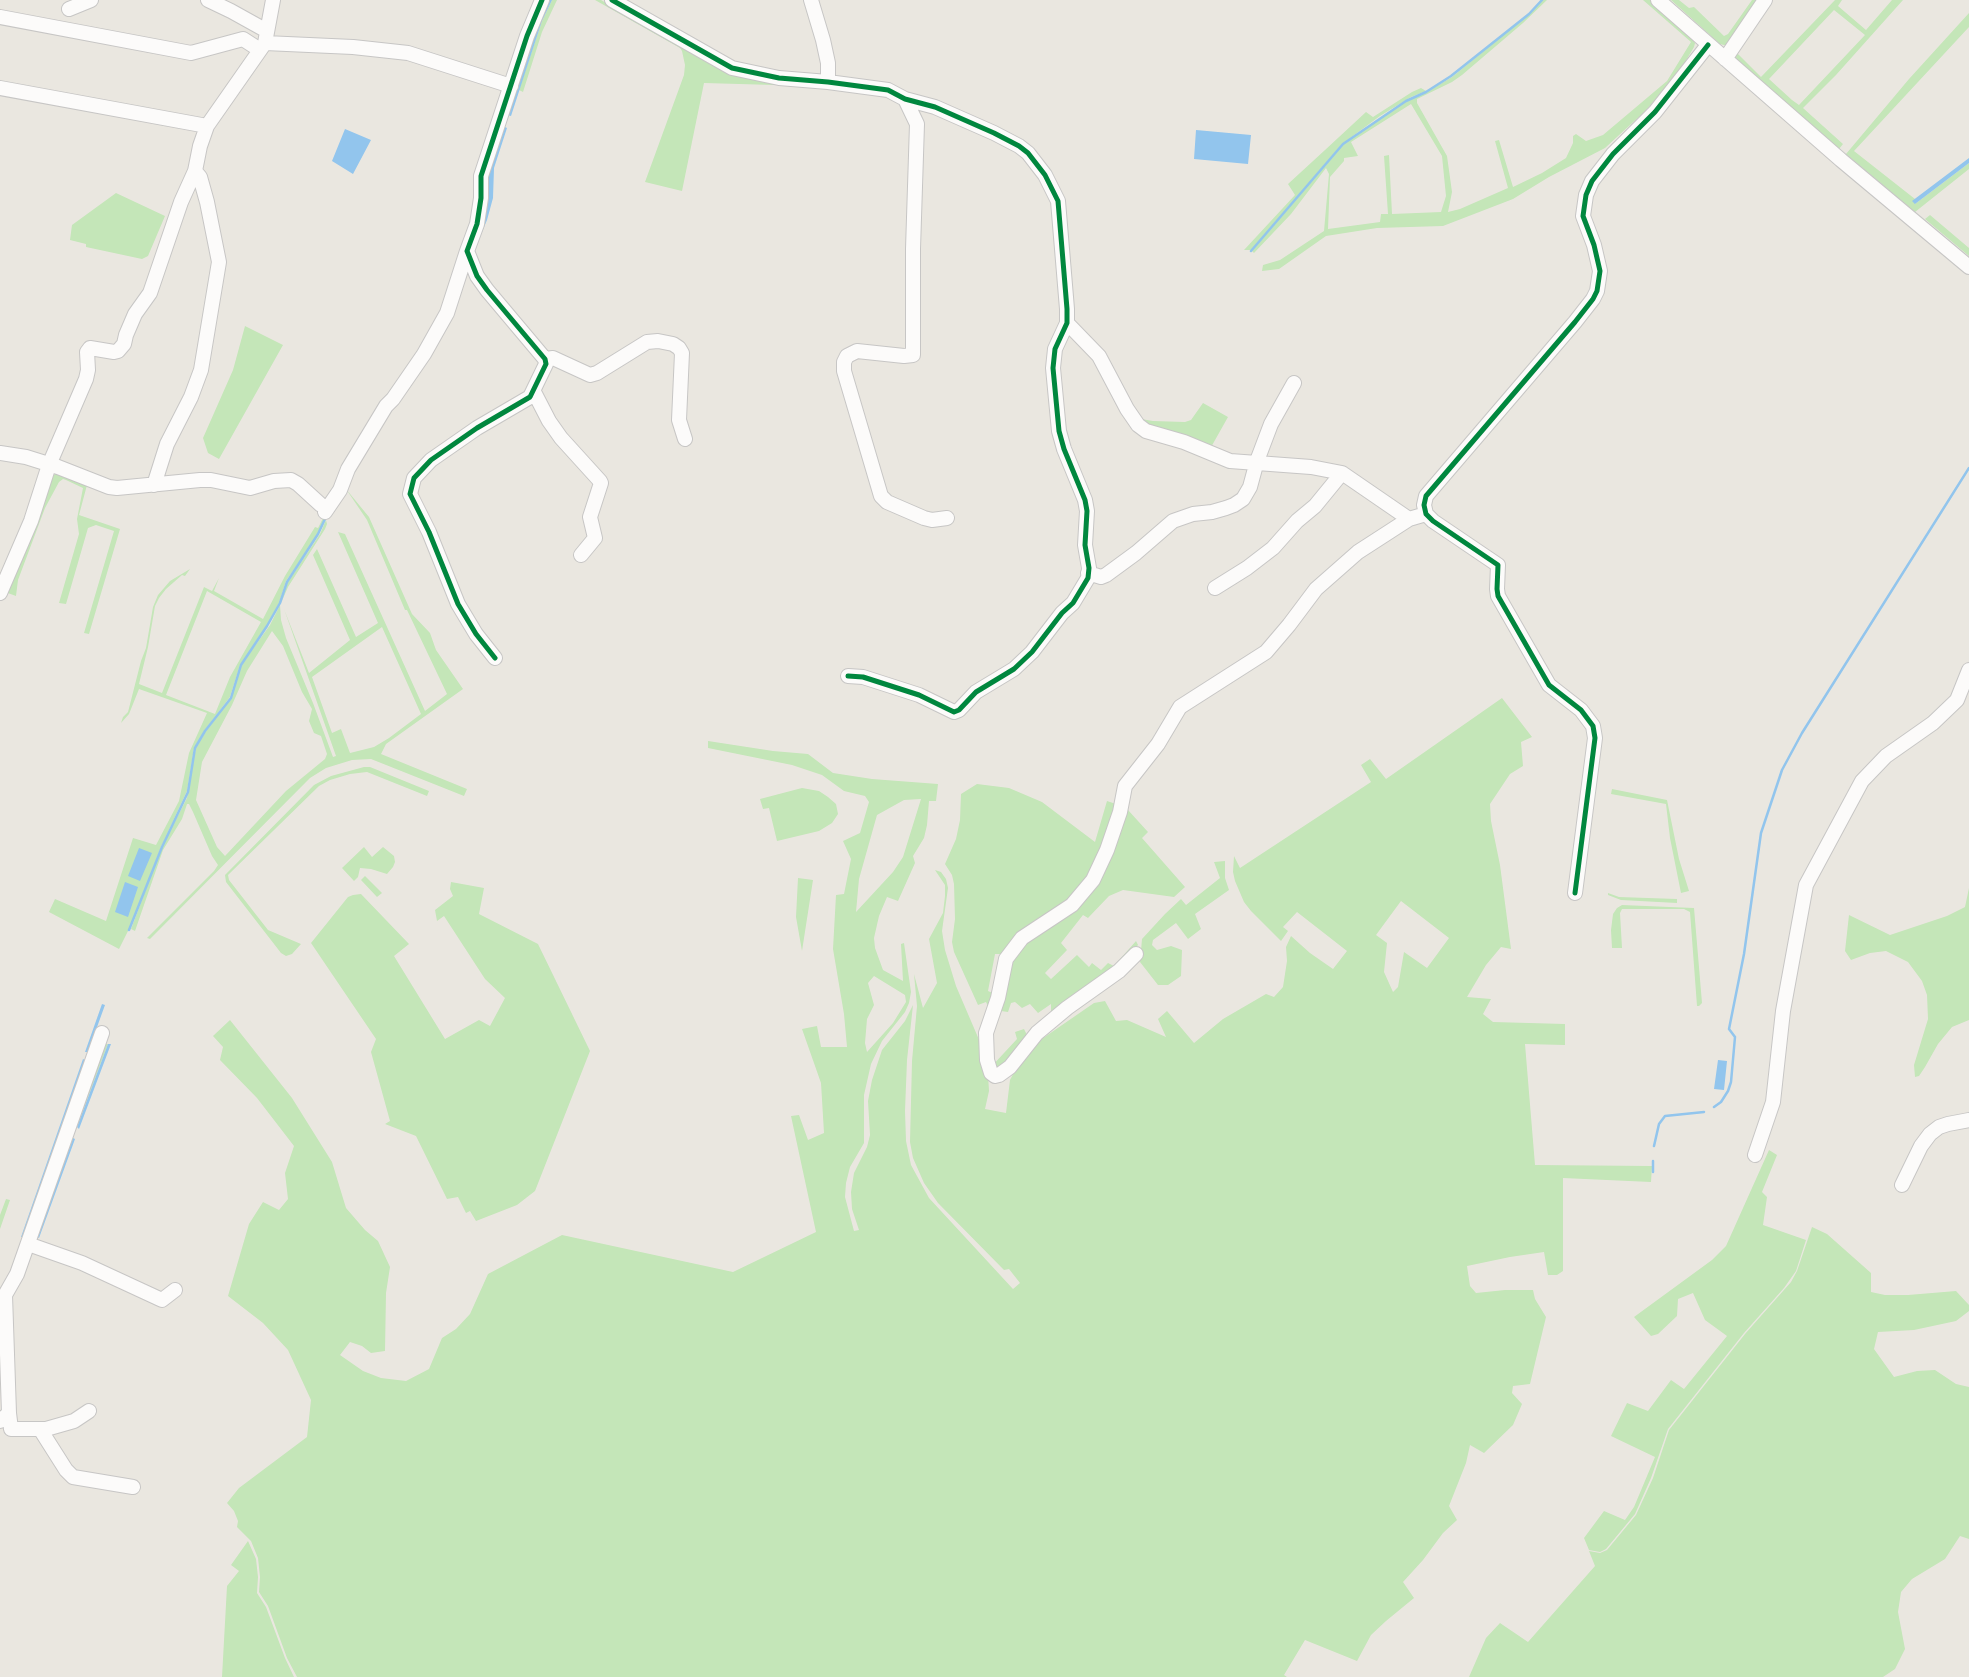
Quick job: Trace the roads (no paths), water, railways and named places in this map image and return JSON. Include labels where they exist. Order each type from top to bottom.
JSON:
[{"type":"street","points":[[69,9],[91,0]]},
{"type":"street","points":[[208,0],[231,10],[264,41]]},
{"type":"street","points":[[0,593],[31,521],[49,465],[86,379],[88,370],[87,352],[90,348],[114,352],[118,351],[124,344],[135,314],[150,293],[179,210],[195,171],[200,146],[207,126],[264,41],[273,0]]},
{"type":"street","points":[[0,454],[26,457],[109,487],[127,488],[211,480],[242,488],[250,488],[274,481],[291,480],[298,484],[323,509],[340,490],[348,469],[375,423],[424,354],[447,313],[466,251],[477,224],[482,176],[527,36],[542,0]]},
{"type":"street","points":[[612,0],[732,68],[779,78],[888,90],[905,99],[935,107],[994,133],[1019,146],[1037,163],[1058,201],[1068,309],[1067,323],[1054,349],[1053,358],[1060,431],[1064,449],[1085,500],[1087,510],[1085,545],[1088,578],[1079,594],[1062,613],[1041,643],[1014,668],[976,692],[959,710],[954,712],[919,695],[863,677],[848,676]]},
{"type":"street","points":[[810,0],[823,40],[828,63],[828,82]]},
{"type":"street","points":[[1658,0],[1724,59],[1969,267]]},
{"type":"street","points":[[1724,59],[1764,0]]},
{"type":"street","points":[[0,17],[191,53],[243,39],[408,53],[511,86]]},
{"type":"street","points":[[1575,893],[1595,738],[1592,726],[1581,710],[1549,685],[1498,596],[1498,565],[1442,528],[1426,514],[1424,505],[1426,496],[1576,322],[1593,299],[1597,291],[1600,271],[1594,245],[1583,216],[1586,195],[1592,181],[1613,154],[1655,112],[1708,45]]},
{"type":"street","points":[[0,88],[207,126]]},
{"type":"street","points":[[905,99],[917,124],[912,249],[913,355],[904,356],[857,351],[847,356],[844,362],[844,371],[880,496],[886,502],[924,518],[932,520],[947,518]]},
{"type":"street","points":[[154,484],[168,444],[191,397],[201,370],[219,267],[218,252],[207,202],[200,177],[195,171]]},
{"type":"street","points":[[466,251],[477,276],[546,358],[546,364],[534,392],[524,401],[477,428],[431,460],[414,478],[410,486],[410,494],[458,604],[476,634],[495,658]]},
{"type":"street","points":[[1067,323],[1099,356],[1134,420],[1146,431],[1184,442],[1230,461],[1256,461],[1311,467],[1342,473],[1409,519]]},
{"type":"street","points":[[546,358],[553,358],[590,375],[597,373],[647,342],[658,341],[673,344],[682,353],[679,420],[685,440]]},
{"type":"street","points":[[1088,573],[1101,577],[1106,575],[1136,553],[1173,521],[1193,514],[1212,512],[1239,502],[1247,494],[1256,461],[1271,424],[1294,383]]},
{"type":"street","points":[[534,392],[549,421],[561,438],[601,483],[590,517],[596,538],[581,556]]},
{"type":"street","points":[[1215,588],[1247,568],[1272,548],[1315,506],[1342,473]]},
{"type":"street","points":[[1136,954],[1119,971],[1067,1008],[1037,1033],[1010,1067],[995,1076],[991,1073],[987,1060],[986,1033],[998,998],[1006,959],[1022,938],[1072,905],[1093,880],[1107,850],[1120,812],[1124,786],[1158,744],[1180,707],[1266,652],[1316,589],[1358,552],[1409,519],[1426,514]]},
{"type":"street","points":[[1755,1155],[1774,1102],[1783,1011],[1806,885],[1862,781],[1886,756],[1933,723],[1956,700],[1969,670]]},
{"type":"street","points":[[89,1412],[59,1427],[40,1430],[11,1428],[5,1417],[2,1297],[17,1274],[102,1033]]},
{"type":"street","points":[[1902,1185],[1921,1146],[1930,1134],[1939,1127],[1969,1120]]},
{"type":"street","points":[[28,1244],[82,1263],[162,1300],[174,1290]]},
{"type":"street","points":[[40,1430],[66,1470],[73,1477],[133,1488]]},
{"type":"water","points":[[548,0],[552,0],[542,21],[511,116],[507,115],[539,20]]},
{"type":"water","points":[[503,126],[507,128],[494,168],[493,198],[487,220],[475,249],[485,211],[489,170]]},
{"type":"water","points":[[345,129],[371,140],[353,174],[332,161]]},
{"type":"water","points":[[1196,130],[1251,135],[1248,164],[1194,159]]},
{"type":"water","points":[[1969,158],[1969,163],[1915,204],[1912,201]]},
{"type":"water","points":[[139,848],[152,853],[140,881],[128,876]]},
{"type":"water","points":[[125,882],[138,887],[128,917],[115,912]]},
{"type":"water","points":[[102,1004],[105,1005],[88,1052],[85,1052]]},
{"type":"water","points":[[108,1044],[111,1044],[79,1129],[77,1127]]},
{"type":"water","points":[[83,1059],[85,1060],[23,1237],[21,1237]]},
{"type":"water","points":[[1718,1060],[1727,1061],[1724,1090],[1714,1089]]},
{"type":"water","points":[[73,1138],[75,1139],[39,1238],[37,1237]]},
{"type":"waterway","points":[[1251,251],[1343,144],[1406,101],[1426,92],[1451,76],[1529,14],[1542,0]]},
{"type":"waterway","points":[[1714,1107],[1721,1102],[1731,1082],[1735,1037],[1729,1029],[1744,954],[1761,833],[1782,770],[1802,733],[1969,468]]},
{"type":"waterway","points":[[129,930],[162,847],[188,792],[195,748],[205,731],[231,698],[241,665],[267,626],[280,603],[287,582],[318,534],[325,519]]},
{"type":"waterway","points":[[1654,1146],[1659,1124],[1665,1116],[1704,1112]]},
{"type":"waterway","points":[[1653,1161],[1653,1172]]}]
